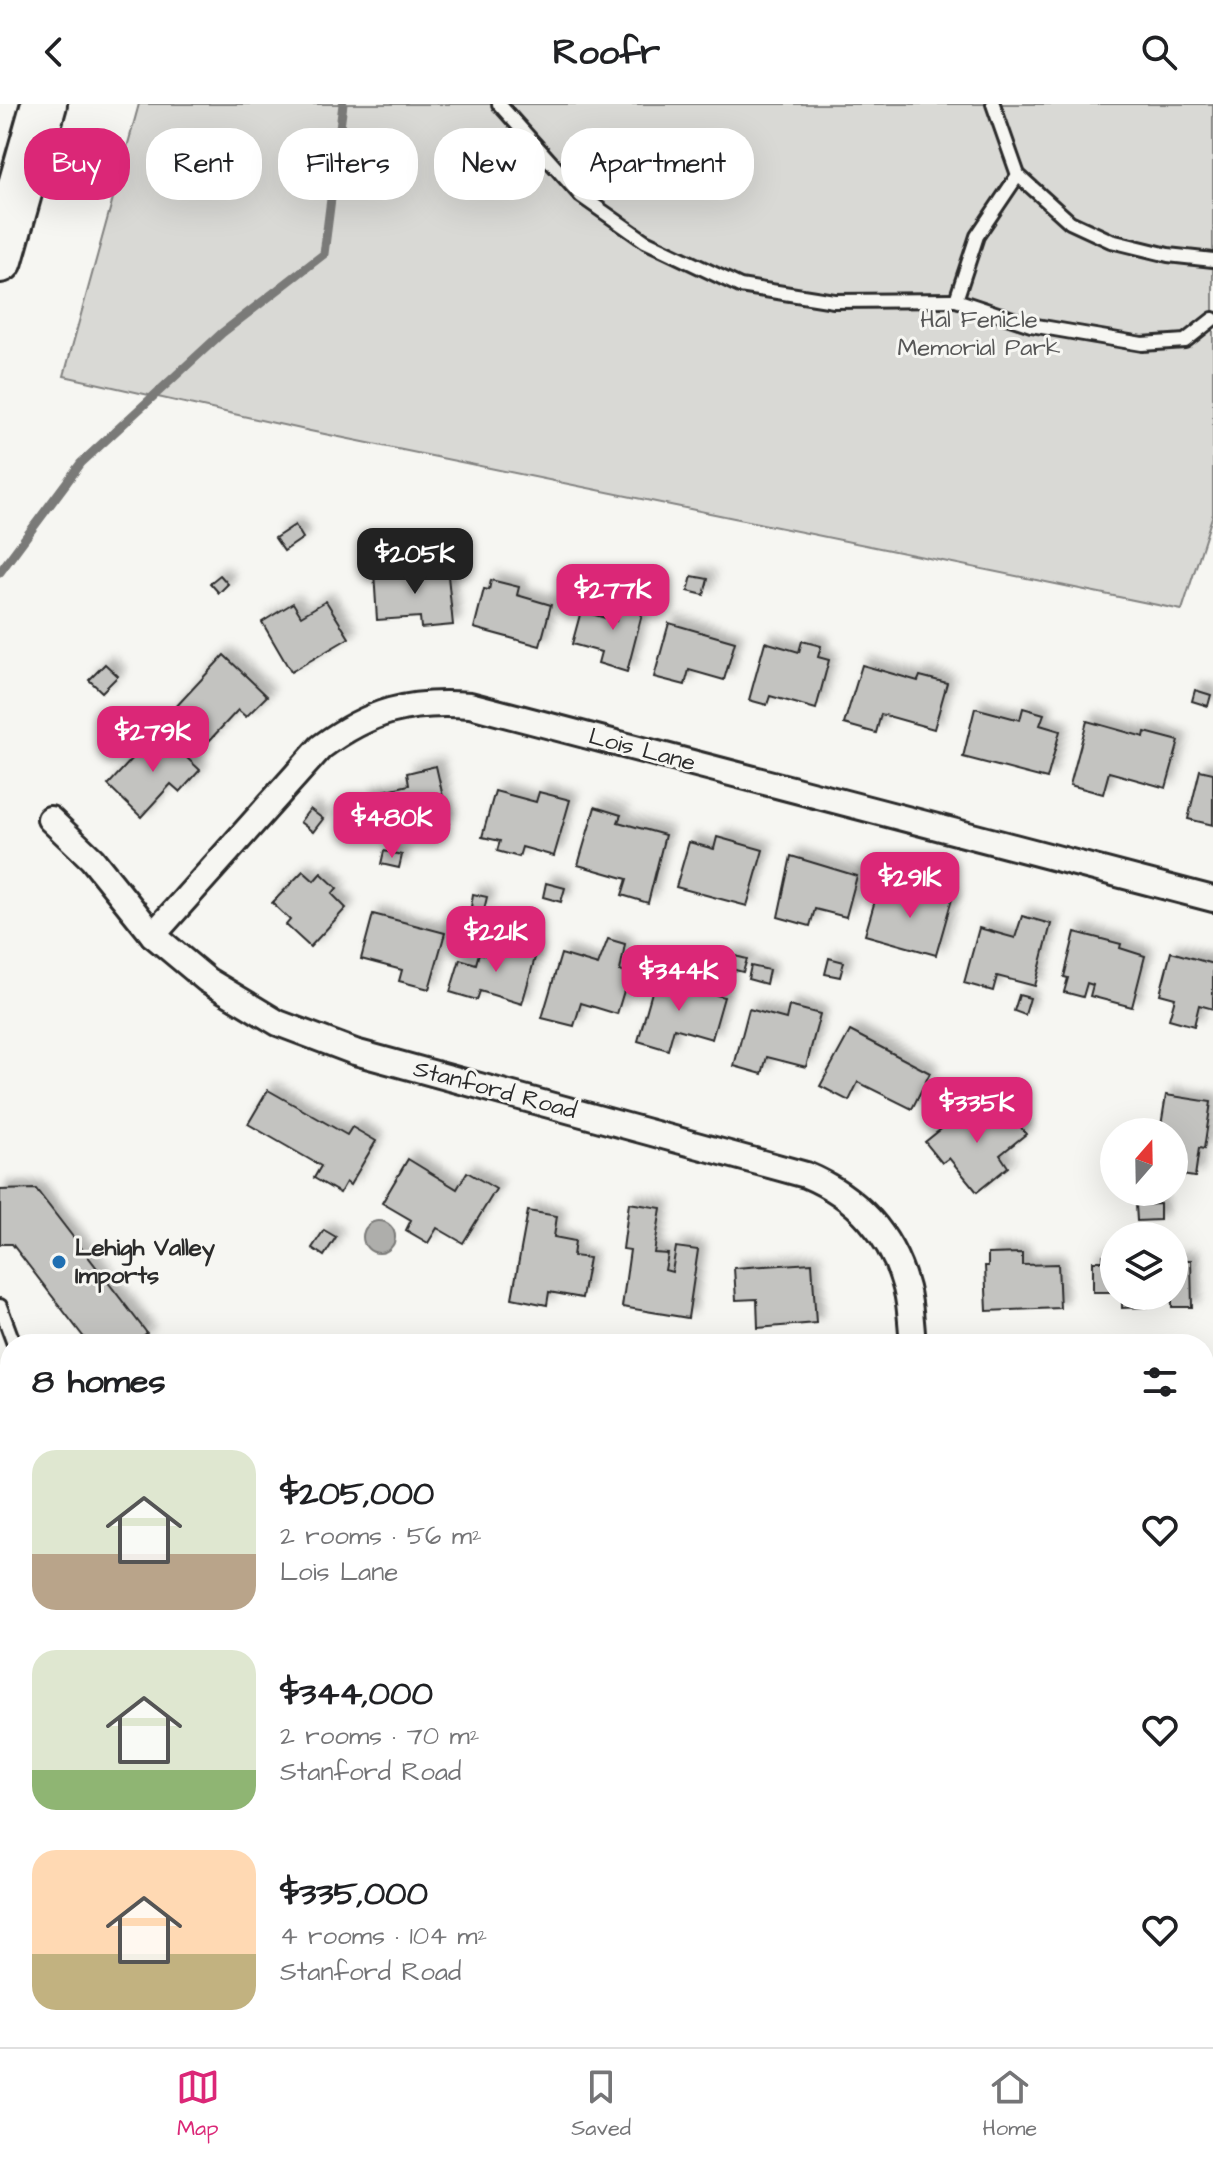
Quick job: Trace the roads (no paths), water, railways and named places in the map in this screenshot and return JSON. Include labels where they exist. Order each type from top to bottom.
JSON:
[{"type":"highway","points":[[0,260],[44,104]]},
{"type":"street","name":"Lois Lane","points":[[153,935],[321,747],[347,728],[376,714],[438,702],[470,705],[1213,899]]},
{"type":"street","name":"Stanford Road","points":[[50,819],[92,859],[153,935],[207,980],[278,1023],[355,1052],[806,1175],[827,1184],[860,1208],[879,1228],[893,1251],[907,1289],[912,1334]]},
{"type":"lane","points":[[499,104],[581,196],[645,241],[740,286],[834,301],[956,300],[1031,325],[1142,344],[1185,341],[1213,319]]},
{"type":"lane","points":[[993,104],[1018,175],[1070,222],[1111,241],[1168,255],[1213,260]]},
{"type":"lane","points":[[956,300],[977,236],[1018,175]]},
{"type":"lane","points":[[0,1306],[10,1334]]},
{"type":"waterway","points":[[0,572],[81,463],[222,333],[324,254],[343,104]]},
{"type":"place","name":"Lehigh Valley Imports","points":[[59,1262]]},
{"type":"park label","name":"Hal Fenicle Memorial Park","points":[[979,334]]}]
